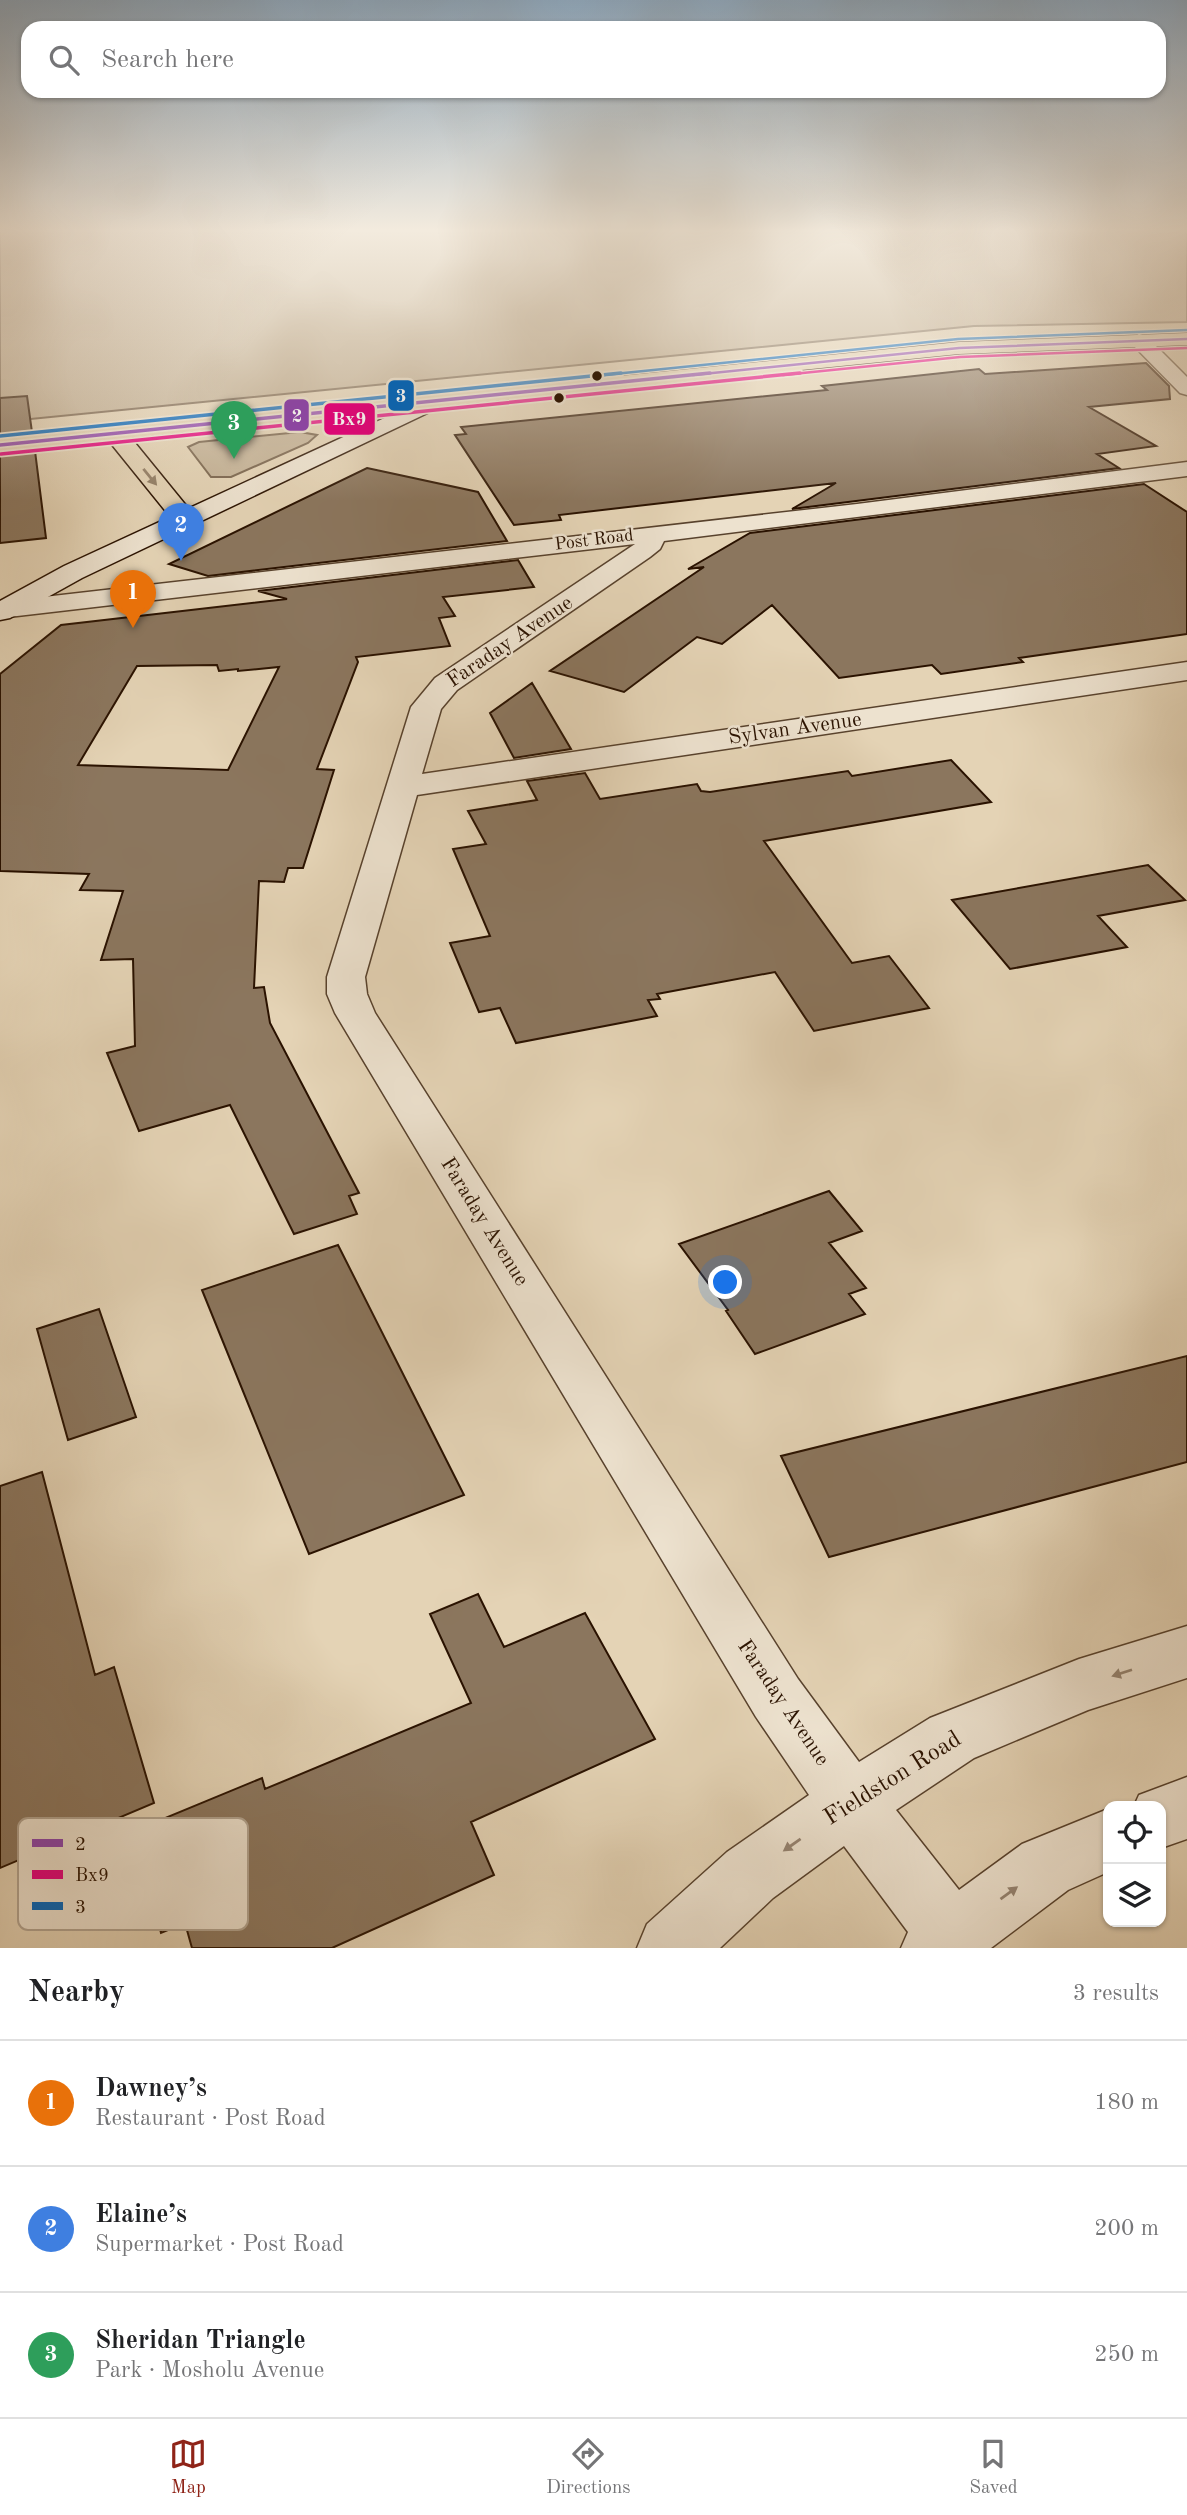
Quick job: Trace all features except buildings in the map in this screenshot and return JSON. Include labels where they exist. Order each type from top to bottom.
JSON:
[{"type":"main road","points":[[0,446],[959,348],[1187,340]]},
{"type":"main road","points":[[115,434],[185,519]]},
{"type":"street","points":[[1139,340],[1187,389]]},
{"type":"street","points":[[1,610],[430,403]]},
{"type":"street","name":"Post Road","points":[[1,610],[1187,469]]},
{"type":"street","name":"Faraday Avenue","points":[[651,534],[651,544],[641,552],[446,684],[433,696],[426,707],[346,977],[347,994],[355,1013],[777,1698],[944,1941]]},
{"type":"street","name":"Sylvan Avenue","points":[[403,787],[1187,671]]},
{"type":"street","name":"Fieldston Road","points":[[671,1948],[750,1875],[851,1803],[952,1738],[1079,1686],[1187,1652]]},
{"type":"street","points":[[1166,1815],[1187,1808]]},
{"type":"street","points":[[944,1941],[1045,1867],[1103,1842]]},
{"type":"shaded area","points":[[0,319],[1187,319],[1187,322],[974,326],[0,422]]},
{"type":"shaded area","points":[[300,432],[317,435],[308,443],[231,477],[211,477],[188,447],[199,442]]},
{"type":"transit line","name":"3","points":[[0,436],[958,339],[1187,330]]},
{"type":"transit line","name":"2","points":[[0,445],[959,348],[1187,339]]},
{"type":"transit line","name":"Bx9","points":[[1,454],[960,357],[1187,348]]},
{"type":"place","name":"Sheridan Triangle","points":[[234,459]]},
{"type":"place","name":"Elaine’s","points":[[181,561]]},
{"type":"place","name":"Dawney’s","points":[[133,628]]}]
